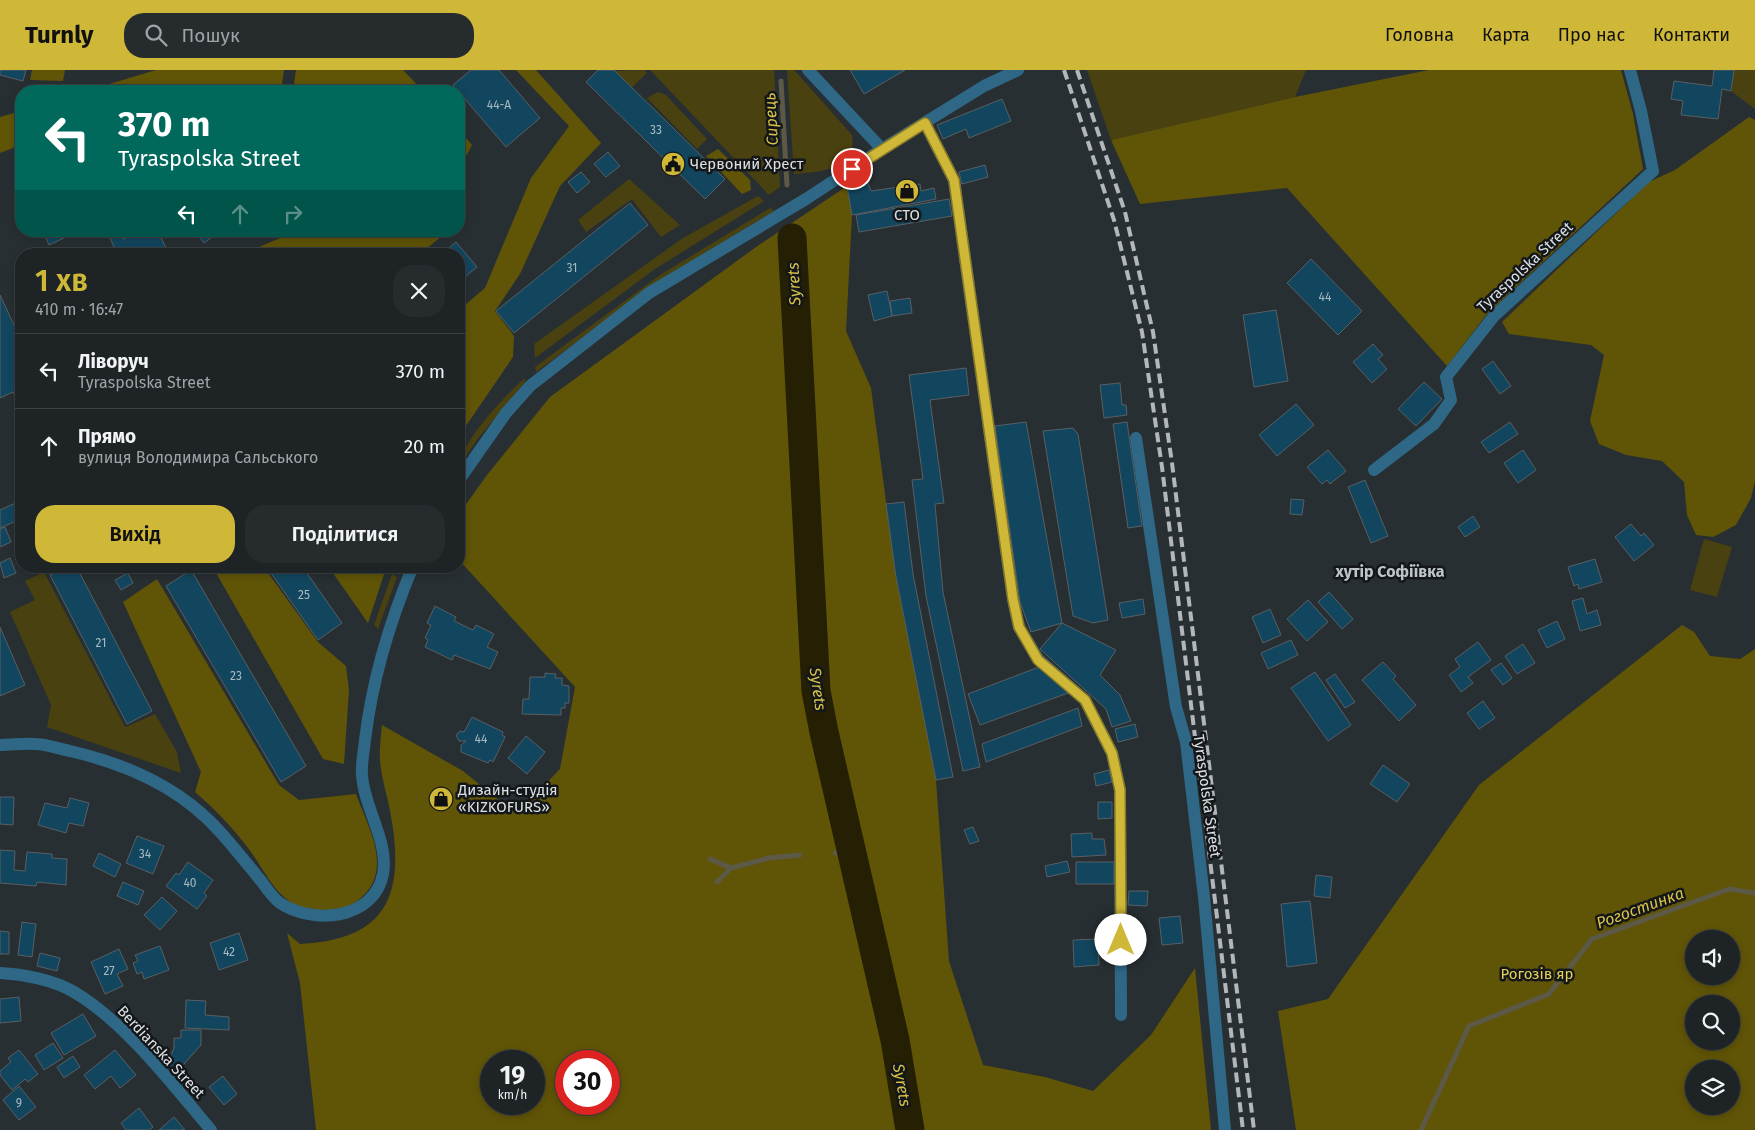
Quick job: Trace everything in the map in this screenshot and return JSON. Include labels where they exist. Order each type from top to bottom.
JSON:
[{"type":"street","points":[[808,70],[882,149]]},
{"type":"street","points":[[465,472],[506,414],[530,386],[649,293],[806,199],[984,86],[1018,70]]},
{"type":"street","name":"Tyraspolska Street","points":[[1374,470],[1434,424],[1451,400],[1446,376],[1494,316],[1652,171],[1641,111],[1630,70]]},
{"type":"street","points":[[925,123],[954,180],[1011,590],[1019,627],[1038,660],[1085,700],[1112,753],[1120,790],[1121,1015]]},
{"type":"street","name":"Tyraspolska Street","points":[[1136,438],[1176,708],[1186,742],[1204,897],[1225,1130]]},
{"type":"street","points":[[0,745],[37,744],[95,757],[136,771],[182,797],[197,808],[222,834],[277,902],[290,910],[321,918],[338,916],[359,907],[373,894],[383,875],[383,852],[368,804],[362,774],[368,710],[385,647],[411,573]]},
{"type":"street","name":"Berdianska Street","points":[[0,973],[49,982],[73,992],[117,1026],[162,1072],[211,1130]]},
{"type":"shaded area","points":[[644,70],[647,73],[631,88],[615,71]]},
{"type":"shaded area","points":[[650,70],[774,70],[780,187],[769,195]]},
{"type":"shaded area","points":[[787,70],[794,70],[852,135],[852,147],[849,156],[835,167],[815,172],[794,174]]},
{"type":"shaded area","points":[[1087,70],[1306,70],[1295,97],[1111,140]]},
{"type":"shaded area","points":[[1734,70],[1755,70],[1755,109],[1731,91]]},
{"type":"shaded area","points":[[658,92],[666,95],[707,139],[697,149],[647,98]]},
{"type":"shaded area","points":[[629,179],[680,225],[661,237],[632,199],[586,232],[578,220]]},
{"type":"shaded area","points":[[758,196],[764,201],[655,269],[535,358],[534,344],[683,238]]},
{"type":"shaded area","points":[[770,208],[774,211],[662,279],[536,372],[535,367],[660,275]]},
{"type":"shaded area","points":[[525,378],[525,382],[476,441],[465,458],[465,450],[475,433],[507,395]]},
{"type":"shaded area","points":[[1704,539],[1732,547],[1717,597],[1690,590]]},
{"type":"shaded area","points":[[45,573],[123,723],[126,727],[155,714],[177,752],[181,773],[47,727],[51,705],[10,612],[35,600],[25,581]]},
{"type":"shaded area","points":[[392,574],[397,577],[378,629],[374,625]]},
{"type":"green space","points":[[32,70],[65,70],[63,81],[30,80]]},
{"type":"green space","points":[[156,70],[284,70],[282,85],[106,85]]},
{"type":"green space","points":[[296,70],[403,70],[417,85],[294,85]]},
{"type":"green space","points":[[516,70],[536,70],[601,143],[560,186],[520,274],[495,311],[514,336],[513,357],[465,427],[465,305],[485,288],[531,178],[569,126]]},
{"type":"green space","points":[[1429,70],[1621,70],[1633,114],[1643,169],[1487,314],[1447,366],[1287,188],[1140,204],[1111,140],[1295,97]]},
{"type":"green space","points":[[15,113],[15,147],[0,153],[0,117]]},
{"type":"green space","points":[[1749,117],[1755,120],[1755,481],[1751,498],[1736,525],[1713,537],[1696,535],[1687,515],[1684,482],[1662,461],[1626,455],[1599,444],[1590,421],[1604,355],[1591,345],[1509,334],[1502,322],[1649,182],[1675,170]]},
{"type":"green space","points":[[465,137],[472,145],[465,158]]},
{"type":"green space","points":[[718,149],[750,180],[751,190],[742,194],[706,156]]},
{"type":"green space","points":[[847,186],[852,215],[846,331],[871,388],[896,577],[936,780],[949,961],[983,1065],[1045,1077],[1093,1091],[1151,1035],[1195,968],[1211,1130],[316,1130],[300,983],[287,933],[300,944],[329,941],[353,933],[371,923],[383,908],[391,890],[395,869],[395,844],[380,760],[382,725],[463,771],[516,814],[560,769],[575,687],[465,567],[465,506],[487,475],[550,397],[756,247]]},
{"type":"green space","points":[[283,237],[441,237],[427,248],[256,248]]},
{"type":"green space","points":[[216,573],[268,573],[318,642],[346,666],[349,690],[344,764],[323,759]]},
{"type":"green space","points":[[333,573],[384,573],[368,623]]},
{"type":"green space","points":[[157,579],[279,785],[299,800],[356,794],[371,832],[377,859],[372,885],[353,904],[326,914],[313,914],[290,901],[274,886],[236,833],[195,792],[201,772],[123,602]]},
{"type":"green space","name":"Рогозів яр","points":[[1682,625],[1694,632],[1710,656],[1740,659],[1755,649],[1755,1130],[1296,1130],[1278,1011],[1328,999],[1479,785]]},
{"type":"building","points":[[0,70],[26,70],[23,81],[0,75]]},
{"type":"building","points":[[471,70],[499,70],[540,118],[506,147],[465,99],[465,85],[453,85]]},
{"type":"building","points":[[598,70],[614,70],[725,179],[705,199],[586,82]]},
{"type":"building","points":[[850,70],[905,70],[864,94]]},
{"type":"building","points":[[1714,70],[1734,70],[1731,91],[1722,89],[1718,119],[1681,115],[1683,101],[1671,99],[1674,81],[1712,86]]},
{"type":"building","points":[[1002,99],[1011,121],[969,138],[966,129],[943,139],[937,125]]},
{"type":"building","points":[[608,152],[620,166],[606,177],[594,164]]},
{"type":"building","points":[[985,165],[988,177],[962,184],[959,172]]},
{"type":"building","points":[[581,172],[590,182],[577,193],[568,182]]},
{"type":"building","points":[[865,175],[871,191],[920,184],[921,191],[934,188],[936,199],[852,215],[847,186]]},
{"type":"building","points":[[949,199],[952,216],[859,232],[856,215]]},
{"type":"building","points":[[630,203],[648,225],[514,333],[496,311]]},
{"type":"building","points":[[46,237],[66,237],[49,245]]},
{"type":"building","points":[[110,237],[122,237],[123,239],[128,237],[161,237],[166,248],[112,248],[114,247]]},
{"type":"building","points":[[200,237],[212,237],[204,243]]},
{"type":"building","points":[[456,242],[461,248],[449,248]]},
{"type":"building","points":[[465,253],[477,267],[465,277]]},
{"type":"building","points":[[1311,259],[1362,311],[1338,335],[1287,283]]},
{"type":"building","points":[[887,291],[892,316],[874,321],[868,295]]},
{"type":"building","points":[[0,295],[15,327],[15,396],[13,392],[0,398]]},
{"type":"building","points":[[910,298],[912,313],[892,316],[890,301]]},
{"type":"building","points":[[1276,310],[1288,381],[1254,387],[1243,315]]},
{"type":"building","points":[[1373,344],[1383,355],[1378,359],[1387,369],[1372,383],[1353,362]]},
{"type":"building","points":[[1493,361],[1511,386],[1500,394],[1482,369]]},
{"type":"building","points":[[966,368],[969,395],[930,400],[944,503],[935,504],[943,592],[980,767],[963,771],[926,596],[912,480],[923,479],[909,375]]},
{"type":"building","points":[[1424,382],[1442,399],[1416,426],[1398,409]]},
{"type":"building","points":[[1120,383],[1122,405],[1126,405],[1127,415],[1104,418],[1100,385]]},
{"type":"building","points":[[1296,404],[1314,425],[1277,456],[1259,435]]},
{"type":"building","points":[[1026,422],[1062,623],[1031,632],[1020,602],[995,426]]},
{"type":"building","points":[[1127,422],[1142,526],[1128,528],[1113,424]]},
{"type":"building","points":[[1510,422],[1518,434],[1489,453],[1481,442]]},
{"type":"building","points":[[1073,428],[1078,434],[1108,620],[1093,623],[1073,616],[1043,431]]},
{"type":"building","points":[[1328,450],[1346,471],[1330,484],[1327,480],[1322,484],[1307,467]]},
{"type":"building","points":[[1523,450],[1536,470],[1518,483],[1504,463]]},
{"type":"building","points":[[1365,480],[1388,536],[1371,543],[1348,487]]},
{"type":"building","points":[[1291,499],[1304,500],[1302,515],[1290,514]]},
{"type":"building","points":[[904,502],[913,574],[953,777],[936,780],[896,577],[886,504]]},
{"type":"building","points":[[15,503],[15,522],[0,528],[0,510]]},
{"type":"building","points":[[1473,516],[1480,527],[1465,537],[1458,527]]},
{"type":"building","points":[[1631,524],[1641,536],[1644,533],[1654,545],[1634,561],[1615,537]]},
{"type":"building","points":[[5,527],[11,542],[0,547],[0,529]]},
{"type":"building","points":[[10,558],[16,573],[4,578],[0,563]]},
{"type":"building","points":[[1595,559],[1602,582],[1579,589],[1578,584],[1574,586],[1568,567]]},
{"type":"building","points":[[54,573],[80,573],[152,711],[127,724],[50,575]]},
{"type":"building","points":[[128,573],[133,583],[121,590],[115,580]]},
{"type":"building","points":[[186,573],[193,573],[306,766],[281,782],[166,586]]},
{"type":"building","points":[[271,573],[307,573],[342,623],[318,640]]},
{"type":"building","points":[[1329,592],[1353,619],[1342,629],[1318,602]]},
{"type":"building","points":[[1583,598],[1587,614],[1597,610],[1601,625],[1580,631],[1572,601]]},
{"type":"building","points":[[1143,599],[1145,614],[1122,618],[1119,603]]},
{"type":"building","points":[[1308,600],[1328,622],[1307,641],[1287,619]]},
{"type":"building","points":[[435,606],[456,617],[454,621],[473,630],[476,625],[494,634],[487,647],[498,652],[490,669],[454,655],[452,660],[425,647],[428,640],[425,638],[431,625],[427,623]]},
{"type":"building","points":[[1270,609],[1281,635],[1263,643],[1252,617]]},
{"type":"building","points":[[1557,621],[1565,639],[1547,648],[1538,630]]},
{"type":"building","points":[[1062,623],[1116,650],[1100,675],[1120,695],[1131,721],[1112,727],[1106,709],[1040,649]]},
{"type":"building","points":[[0,627],[25,685],[0,696]]},
{"type":"building","points":[[1291,640],[1298,655],[1268,669],[1261,653]]},
{"type":"building","points":[[1478,642],[1491,660],[1468,677],[1473,683],[1461,692],[1449,675],[1460,667],[1455,659]]},
{"type":"building","points":[[1523,644],[1535,663],[1517,674],[1505,656]]},
{"type":"building","points":[[1383,662],[1396,676],[1393,679],[1416,705],[1399,721],[1362,680]]},
{"type":"building","points":[[1501,663],[1512,678],[1503,685],[1491,670]]},
{"type":"building","points":[[1039,667],[1068,693],[980,725],[968,694]]},
{"type":"building","points":[[1315,672],[1351,725],[1328,741],[1291,688]]},
{"type":"building","points":[[545,673],[556,674],[555,678],[562,678],[562,685],[569,686],[569,703],[565,703],[565,708],[561,708],[561,715],[522,714],[523,699],[529,699],[530,677],[545,677]]},
{"type":"building","points":[[1335,674],[1355,702],[1345,708],[1326,680]]},
{"type":"building","points":[[1483,701],[1495,718],[1479,729],[1467,713]]},
{"type":"building","points":[[1078,708],[1082,726],[986,762],[982,744]]},
{"type":"building","points":[[472,717],[503,732],[502,735],[505,737],[493,762],[490,760],[488,763],[461,752],[461,745],[466,741],[459,741],[456,735],[460,731],[464,732]]},
{"type":"building","points":[[1135,724],[1138,737],[1118,742],[1115,729]]},
{"type":"building","points":[[526,736],[545,752],[527,774],[508,758]]},
{"type":"building","points":[[1383,765],[1410,784],[1397,802],[1370,784]]},
{"type":"building","points":[[1109,770],[1112,782],[1096,786],[1094,774]]},
{"type":"building","points":[[0,797],[14,797],[13,825],[0,824]]},
{"type":"building","points":[[70,798],[89,803],[83,826],[69,823],[66,833],[38,825],[45,803],[67,808]]},
{"type":"building","points":[[1098,802],[1112,802],[1112,818],[1098,819]]},
{"type":"building","points":[[973,827],[979,841],[970,844],[964,830]]},
{"type":"building","points":[[1092,833],[1092,839],[1104,839],[1106,855],[1072,857],[1071,834]]},
{"type":"building","points":[[137,836],[164,846],[153,874],[126,863]]},
{"type":"building","points":[[0,850],[15,851],[14,870],[25,871],[27,852],[52,854],[52,858],[67,859],[66,885],[37,882],[36,886],[0,883]]},
{"type":"building","points":[[99,853],[121,864],[115,877],[93,866]]},
{"type":"building","points":[[1067,861],[1070,872],[1047,877],[1045,866]]},
{"type":"building","points":[[188,862],[213,880],[204,893],[207,896],[197,909],[166,886],[176,873],[179,875]]},
{"type":"building","points":[[1076,862],[1114,862],[1114,884],[1076,884]]},
{"type":"building","points":[[1316,875],[1332,877],[1330,898],[1314,896]]},
{"type":"building","points":[[123,882],[144,891],[138,905],[117,896]]},
{"type":"building","points":[[1129,891],[1148,891],[1147,906],[1128,905]]},
{"type":"building","points":[[162,897],[177,911],[160,930],[144,915]]},
{"type":"building","points":[[1310,901],[1317,963],[1287,967],[1281,904]]},
{"type":"building","points":[[1180,916],[1183,943],[1162,945],[1159,918]]},
{"type":"building","points":[[22,922],[36,924],[32,957],[18,955]]},
{"type":"building","points":[[0,931],[9,932],[9,954],[0,954]]},
{"type":"building","points":[[239,933],[248,960],[219,970],[210,943]]},
{"type":"building","points":[[1098,939],[1099,965],[1074,967],[1073,940]]},
{"type":"building","points":[[160,946],[169,970],[144,979],[142,972],[137,974],[133,963],[138,961],[135,955]]},
{"type":"building","points":[[119,949],[128,969],[117,974],[123,986],[105,994],[91,962]]},
{"type":"building","points":[[40,953],[60,958],[57,971],[37,966]]},
{"type":"building","points":[[19,997],[21,1021],[0,1023],[0,999]]},
{"type":"building","points":[[186,1000],[206,1001],[205,1015],[229,1017],[229,1030],[185,1028]]},
{"type":"building","points":[[83,1014],[96,1036],[64,1055],[51,1033]]},
{"type":"building","points":[[181,1030],[201,1030],[201,1045],[176,1073],[167,1063],[173,1057],[171,1055],[174,1048],[174,1038],[181,1038]]},
{"type":"building","points":[[53,1043],[63,1058],[44,1070],[35,1055]]},
{"type":"building","points":[[19,1050],[38,1074],[28,1082],[25,1079],[12,1090],[0,1075],[0,1071],[11,1062],[8,1058]]},
{"type":"building","points":[[115,1050],[136,1075],[120,1088],[111,1076],[95,1089],[84,1075]]},
{"type":"building","points":[[73,1056],[80,1067],[64,1078],[57,1067]]},
{"type":"building","points":[[223,1076],[237,1094],[224,1105],[209,1087]]},
{"type":"building","points":[[19,1086],[36,1107],[19,1120],[3,1100]]},
{"type":"building","points":[[139,1108],[153,1127],[149,1130],[126,1130],[121,1123]]},
{"type":"building","points":[[174,1117],[185,1130],[159,1130]]},
{"type":"waterway","name":"Сирець","points":[[781,81],[787,185]]},
{"type":"waterway","name":"Syrets","points":[[792,238],[816,691],[895,1040],[910,1130]]},
{"type":"waterway","points":[[835,853],[852,853]]},
{"type":"waterway","points":[[717,882],[731,868],[769,858],[800,855]]},
{"type":"waterway","points":[[710,859],[731,868]]},
{"type":"waterway","name":"Рогостинка","points":[[1421,1130],[1469,1026],[1549,994],[1592,939],[1729,889],[1755,893]]},
{"type":"railway","points":[[1064,70],[1114,220],[1142,332],[1162,467],[1243,1130]]},
{"type":"railway","points":[[1077,70],[1125,212],[1153,332],[1172,463],[1254,1130]]},
{"type":"place","name":"Червоний Хрест","points":[[673,164]]},
{"type":"place","name":"СТО","points":[[907,191]]},
{"type":"place","name":"Дизайн-студія «KIZKOFURS»","points":[[441,799]]},
{"type":"district","name":"хутір Софіївка","points":[[1390,571]]},
{"type":"route","points":[[852,169],[925,123],[954,180],[1013,599],[1019,627],[1038,660],[1085,700],[1112,753],[1120,790],[1121,940]]}]
